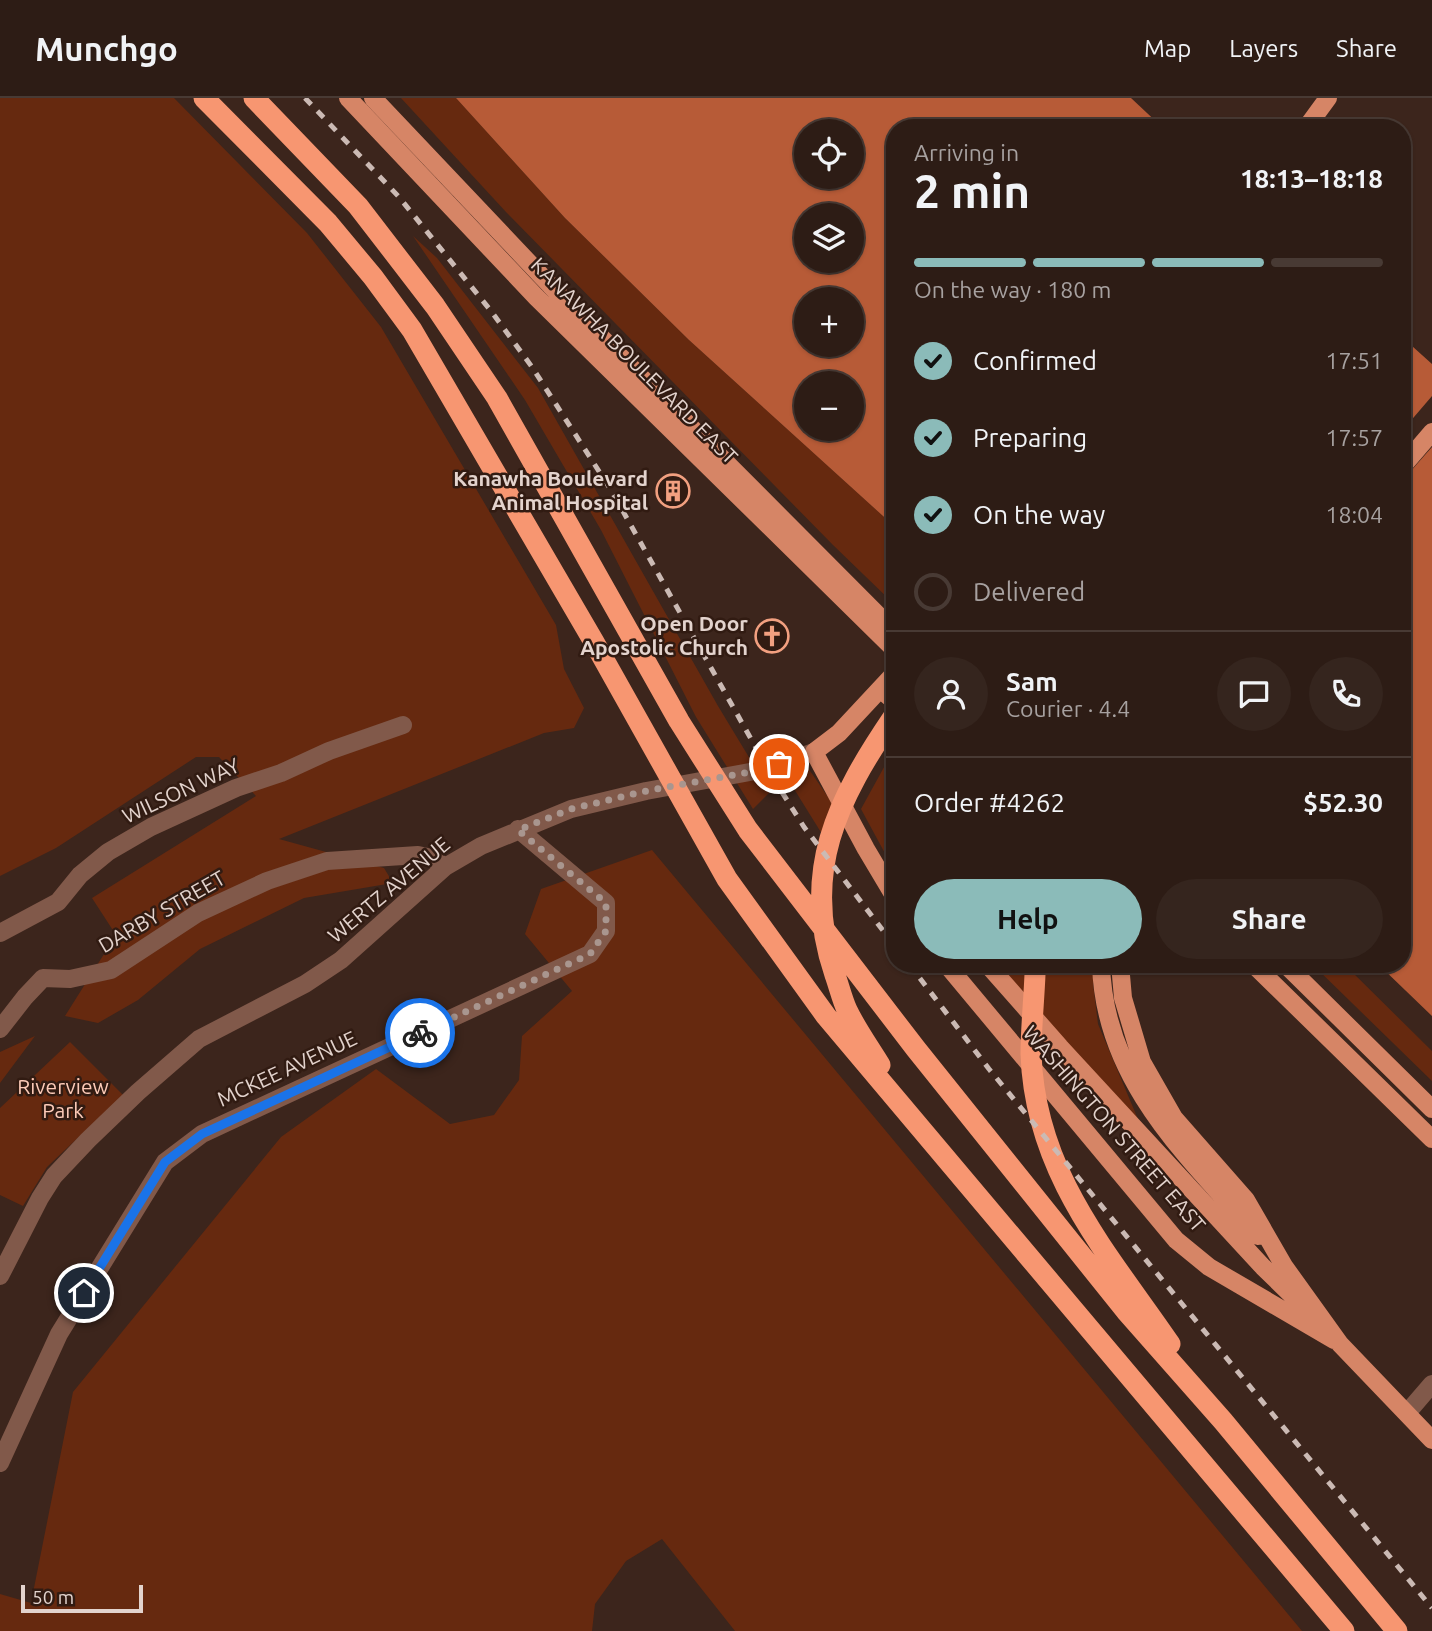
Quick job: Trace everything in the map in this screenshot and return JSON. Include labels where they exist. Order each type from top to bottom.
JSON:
[{"type":"highway","points":[[204,98],[328,223],[373,276],[412,330],[594,642],[727,879],[826,1016],[1344,1631]]},
{"type":"highway","points":[[254,98],[358,206],[435,306],[496,398],[679,721],[748,830],[916,1049],[1126,1311],[1223,1421],[1397,1631]]},
{"type":"highway","points":[[886,729],[846,794],[828,840],[821,884],[821,921],[829,959],[847,1009],[933,1144]]},
{"type":"highway","points":[[1035,973],[1031,1055],[1040,1116],[1062,1182],[1094,1237],[1223,1421]]},
{"type":"main road","name":"KANAWHA BOULEVARD EAST","points":[[348,98],[536,297],[886,641]]},
{"type":"main road","name":"KANAWHA BOULEVARD EAST","points":[[373,98],[569,305],[886,623]]},
{"type":"main road","points":[[1313,119],[1328,98]]},
{"type":"main road","points":[[1411,456],[1432,432]]},
{"type":"main road","name":"WERTZ AVENUE","points":[[814,752],[886,697]]},
{"type":"main road","points":[[814,752],[886,882]]},
{"type":"main road","name":"WASHINGTON STREET EAST","points":[[954,973],[1176,1240],[1209,1267],[1340,1344]]},
{"type":"main road","points":[[995,973],[1263,1267],[1340,1344]]},
{"type":"main road","points":[[1101,973],[1107,1014],[1118,1048],[1146,1106],[1284,1266]]},
{"type":"main road","name":"WASHINGTON STREET EAST","points":[[1121,973],[1123,998],[1142,1062],[1174,1118],[1246,1200],[1284,1266],[1340,1344],[1432,1440]]},
{"type":"main road","points":[[1262,973],[1432,1139]]},
{"type":"main road","points":[[1294,973],[1432,1109]]},
{"type":"street","name":"WILSON WAY","points":[[0,933],[58,902],[80,875],[108,852],[151,827],[236,788],[403,725]]},
{"type":"street","name":"WERTZ AVENUE","points":[[0,1276],[54,1176],[138,1092],[199,1039],[305,984],[341,960],[445,867],[481,846],[571,809],[646,791],[761,770],[814,752]]},
{"type":"street","name":"MCKEE AVENUE","points":[[0,1463],[58,1335],[165,1162],[202,1134],[590,954],[606,931],[606,903],[518,830]]},
{"type":"street","name":"DARBY STREET","points":[[0,1029],[43,978],[70,979],[111,970],[198,913],[267,881],[327,861],[364,858],[418,855],[445,867]]},
{"type":"street","points":[[1407,1413],[1432,1384]]},
{"type":"green space","points":[[0,98],[174,98],[307,233],[381,327],[556,625],[564,669],[584,708],[574,728],[544,733],[279,839],[384,868],[393,883],[304,898],[200,949],[138,1000],[98,1023],[65,1016],[116,935],[92,898],[256,796],[219,757],[196,757],[56,848],[0,876]]},
{"type":"green space","points":[[401,98],[456,98],[565,218],[689,340],[794,435],[794,441],[800,441],[886,519],[886,596],[506,212]]},
{"type":"green space","points":[[413,236],[437,258],[538,388],[718,706],[770,792],[753,809],[696,717],[601,530],[525,400]]},
{"type":"green space","points":[[886,764],[886,855],[861,809]]},
{"type":"green space","points":[[808,768],[835,807],[822,834],[786,776]]},
{"type":"green space","points":[[652,850],[1302,1631],[735,1631],[662,1539],[626,1561],[595,1604],[592,1631],[0,1631],[0,1594],[31,1603],[73,1392],[281,1137],[376,1069],[450,1124],[494,1115],[519,1080],[522,1036],[572,991],[525,934],[541,889]]},
{"type":"green space","points":[[1006,973],[1094,973],[1098,1024],[1140,1124],[1015,988]]},
{"type":"green space","points":[[1321,973],[1353,973],[1432,1051],[1432,1081]]},
{"type":"green space","points":[[35,1036],[0,1083],[0,1052]]},
{"type":"green space","name":"Riverview Park","points":[[70,1042],[123,1095],[47,1167],[23,1206],[0,1195],[0,1108]]},
{"type":"shaded area","points":[[456,98],[1131,98],[1153,119],[886,119],[886,519],[800,441],[864,441],[864,371],[794,371],[794,435],[689,340],[565,218]]},
{"type":"shaded area","points":[[1411,345],[1432,364],[1432,1016],[1387,973],[1411,973]]},
{"type":"pier","points":[[1432,396],[1432,447],[1411,471],[1411,420]]},
{"type":"railway","points":[[305,98],[399,197],[491,311],[532,367],[611,490],[773,778],[804,827],[886,935]]},
{"type":"railway","points":[[916,973],[989,1069],[1432,1608]]},
{"type":"way so far","points":[[420,1033],[590,954],[606,931],[606,903],[518,830],[571,809],[779,764]]},
{"type":"place","name":"Kanawha Boulevard Animal Hospital","points":[[673,491]]},
{"type":"place","name":"Open Door Apostolic Church","points":[[772,636]]},
{"type":"route","points":[[84,1293],[165,1162],[202,1134],[420,1033]]}]
